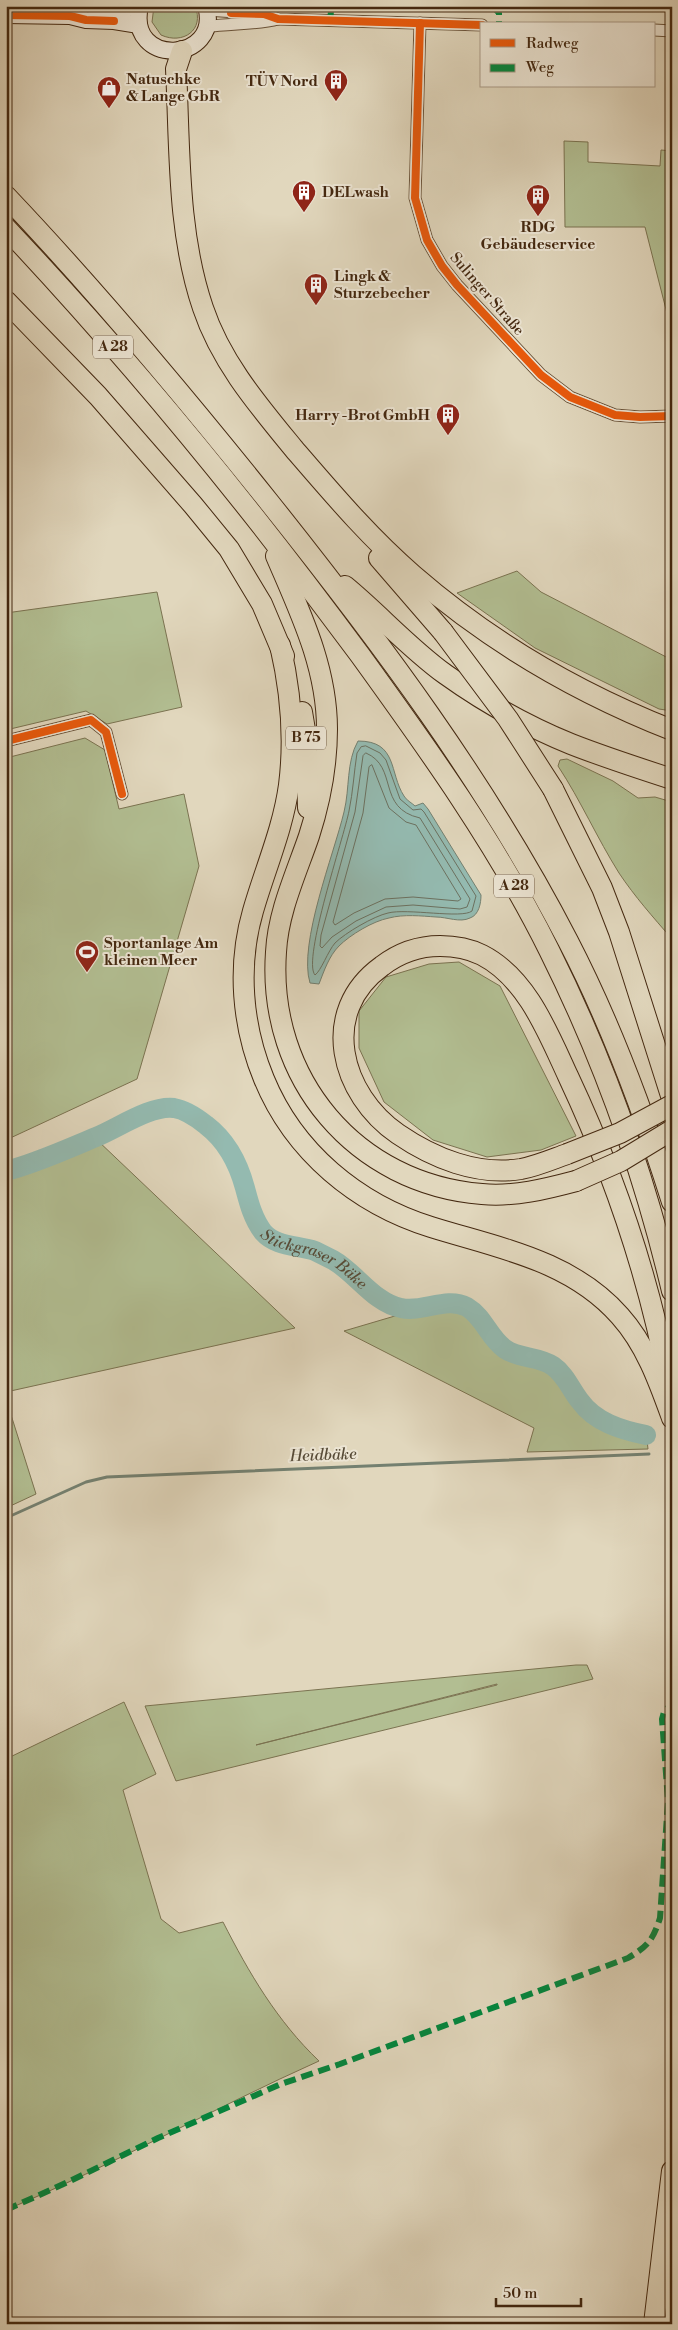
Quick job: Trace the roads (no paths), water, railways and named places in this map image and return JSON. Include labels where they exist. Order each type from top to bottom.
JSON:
[{"type":"highway","points":[[182,50],[176,69],[183,209],[191,265],[204,310],[216,339],[239,379],[357,521],[413,575],[476,625],[554,674],[619,707],[672,730]]},
{"type":"highway","name":"A 28","points":[[6,196],[104,302],[189,403],[322,568],[421,702],[475,782],[556,917],[604,1017],[636,1098],[672,1202]]},
{"type":"highway","name":"A 28","points":[[6,228],[98,328],[264,529],[401,712],[501,863],[548,949],[584,1026],[616,1106],[644,1185],[672,1291]]},
{"type":"highway","points":[[6,301],[98,396],[199,512],[247,577],[280,645],[288,678],[292,714],[289,785],[279,833],[253,912],[245,954],[244,976],[246,1012],[252,1047],[272,1096],[284,1118],[305,1145],[327,1168],[355,1192],[387,1210],[410,1220],[535,1259],[572,1276],[600,1296],[620,1316],[643,1349],[672,1418]]},
{"type":"highway","points":[[326,486],[381,560],[442,632],[508,719],[553,789],[602,888],[619,932],[672,1099]]},
{"type":"highway","points":[[264,529],[312,642],[321,676],[327,728],[326,757],[321,790],[309,835],[283,911],[276,950],[275,976],[279,1015],[286,1042],[305,1085],[320,1108],[343,1133],[368,1155],[395,1170],[423,1183],[454,1191],[484,1195],[516,1194],[576,1181],[621,1161],[672,1130]]},
{"type":"highway","points":[[322,568],[371,608],[444,674],[489,703],[537,729],[572,745],[672,780]]},
{"type":"highway","name":"B 75","points":[[280,645],[290,670],[303,714],[306,736],[309,835]]},
{"type":"highway","points":[[672,1105],[620,1133],[568,1154],[521,1169],[489,1170],[453,1163],[420,1149],[386,1126],[363,1101],[348,1073],[343,1044],[346,1019],[355,995],[373,973],[397,955],[425,946],[453,946],[482,955],[509,974],[528,998],[552,1040],[584,1109],[616,1187],[654,1311],[672,1400]]},
{"type":"highway","points":[[654,2324],[672,2171]]},
{"type":"main road","points":[[70,16],[84,12],[140,7],[139,25],[143,34],[156,47],[164,51],[182,50],[192,46],[201,37],[206,27],[206,8]]},
{"type":"main road","points":[[6,15],[70,16],[86,20],[114,21],[139,25]]},
{"type":"street","points":[[206,8],[264,14],[278,19]]},
{"type":"street","points":[[206,27],[230,23],[265,22],[278,19],[480,25]]},
{"type":"street","name":"Sulinger Straße","points":[[420,23],[416,198],[427,240],[442,266],[542,375],[570,397],[615,415],[640,417],[672,416]]},
{"type":"street","points":[[656,30],[672,31]]},
{"type":"street","points":[[6,742],[91,720],[106,732],[122,794]]},
{"type":"water","points":[[358,741],[371,742],[380,746],[386,752],[404,796],[415,806],[423,803],[428,809],[481,895],[480,905],[476,914],[466,919],[401,916],[369,925],[349,937],[335,950],[319,984],[310,983],[308,966],[309,946],[313,923],[344,812],[350,766]]},
{"type":"waterway","name":"Stickgraser Bäke","points":[[6,1171],[63,1151],[145,1113],[165,1108],[183,1110],[206,1125],[226,1145],[239,1169],[254,1216],[268,1237],[280,1243],[315,1251],[333,1260],[350,1272],[374,1294],[391,1305],[409,1309],[451,1303],[467,1307],[478,1316],[505,1349],[542,1361],[558,1370],[586,1408],[601,1420],[618,1428],[646,1435]]},
{"type":"waterway","name":"Heidbäke","points":[[6,1518],[86,1482],[107,1477],[649,1454]]},
{"type":"place","name":"TÜV Nord","points":[[336,102]]},
{"type":"place","name":"Natuschke & Lange GbR","points":[[109,109]]},
{"type":"place","name":"DELwash","points":[[304,213]]},
{"type":"place","name":"RDG Gebäudeservice","points":[[538,217]]},
{"type":"place","name":"Lingk & Sturzebecher","points":[[316,306]]},
{"type":"place","name":"Harry -Brot GmbH","points":[[448,436]]},
{"type":"place","name":"Sportanlage Am kleinen Meer","points":[[87,973]]}]
